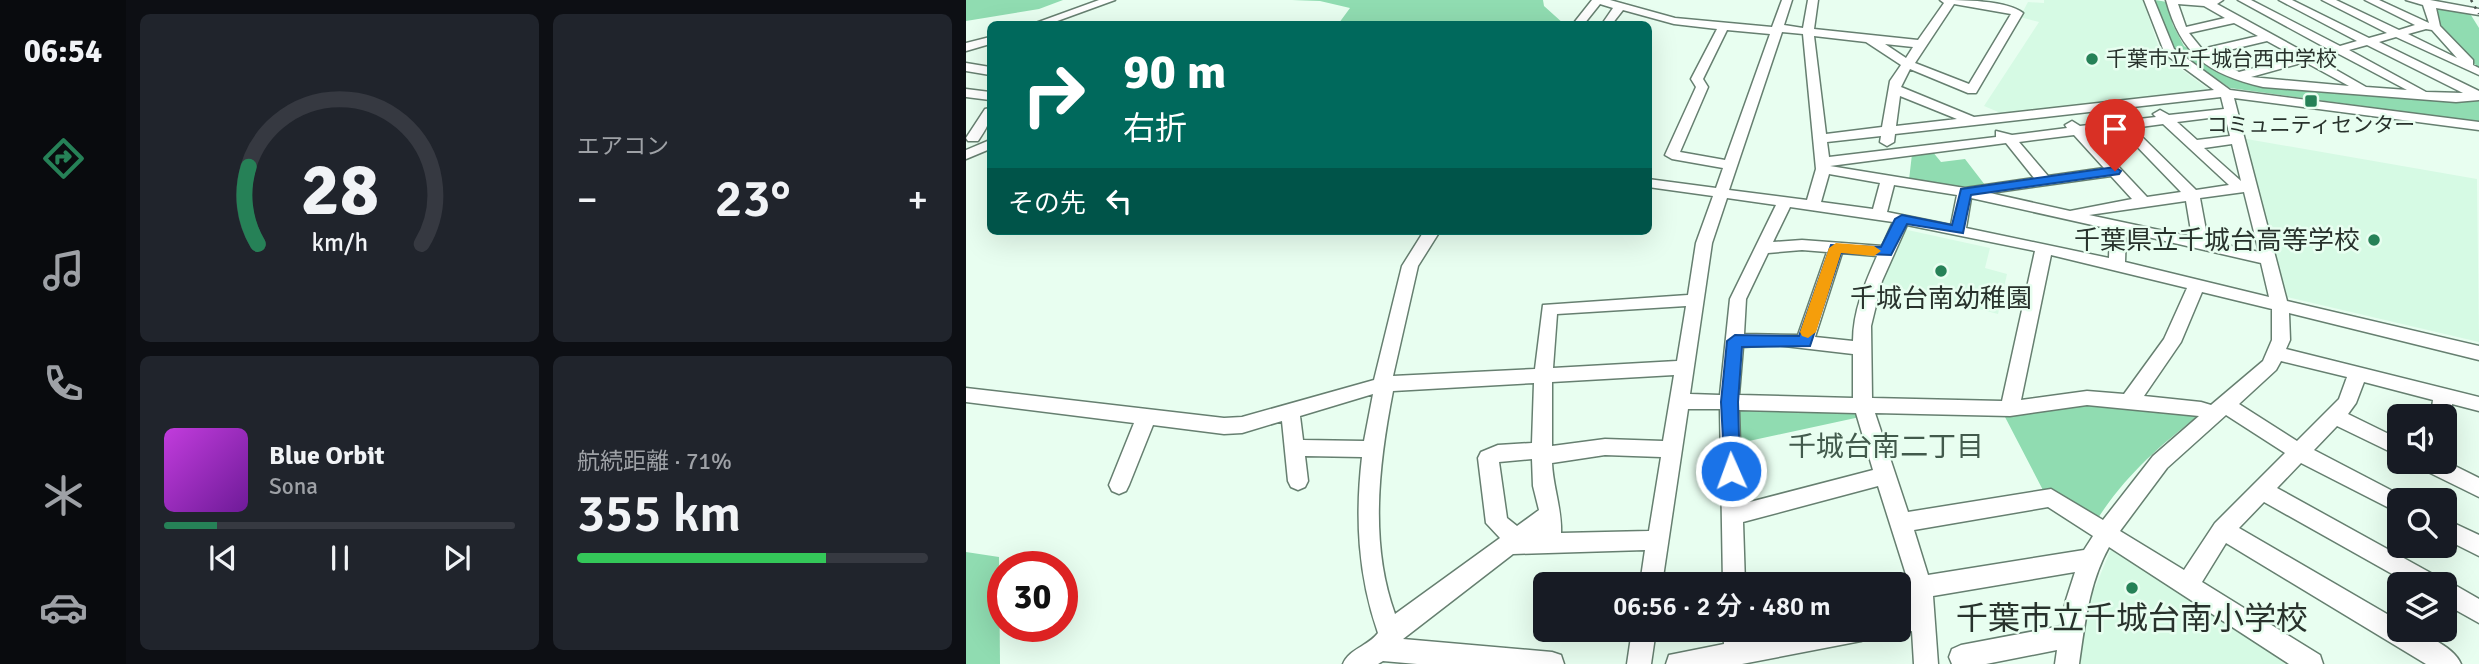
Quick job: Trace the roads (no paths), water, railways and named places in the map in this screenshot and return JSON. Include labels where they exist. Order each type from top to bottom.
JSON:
[{"type":"street","points":[[1048,21],[1110,0]]},
{"type":"street","points":[[1653,572],[1682,368],[1704,243],[1719,192],[1787,0]]},
{"type":"street","points":[[1813,0],[1808,31],[1823,166],[1813,204]]},
{"type":"street","points":[[2067,664],[2077,600],[2091,559],[2106,533],[2147,477],[2270,365],[2277,353],[2282,332],[2280,305],[2244,188],[2226,93],[2169,51],[2149,0]]},
{"type":"street","points":[[2221,0],[2206,3],[2171,0],[2181,32],[2198,54],[2236,76],[2263,83],[2304,84],[2426,96],[2456,98],[2478,95]]},
{"type":"street","points":[[2243,0],[2426,96]]},
{"type":"street","points":[[2284,0],[2478,95]]},
{"type":"street","points":[[2327,0],[2478,72]]},
{"type":"street","points":[[2370,0],[2431,26],[2478,72]]},
{"type":"street","points":[[2411,0],[2478,13]]},
{"type":"street","points":[[2470,0],[2478,13]]},
{"type":"street","points":[[1869,38],[1905,63],[1972,90],[2017,13],[2011,9],[1948,1],[1905,63],[1895,89],[1886,154]]},
{"type":"street","points":[[1580,21],[1594,2],[1620,6],[1648,20],[1808,31],[1919,44]]},
{"type":"street","points":[[2426,2],[2431,26]]},
{"type":"street","points":[[2206,3],[2368,91]]},
{"type":"street","points":[[1609,21],[1620,6]]},
{"type":"street","points":[[2181,32],[2235,19]]},
{"type":"street","points":[[1724,25],[1697,79],[1702,87],[1672,155],[1729,165]]},
{"type":"street","points":[[2236,76],[2431,26]]},
{"type":"street","points":[[2198,54],[2268,37]]},
{"type":"street","points":[[966,47],[987,41]]},
{"type":"street","points":[[2304,84],[2332,72],[2449,41]]},
{"type":"street","points":[[966,67],[987,70]]},
{"type":"street","points":[[2273,67],[2304,84]]},
{"type":"street","points":[[1895,89],[2010,139],[2044,181]]},
{"type":"street","points":[[966,93],[987,96]]},
{"type":"street","points":[[1820,139],[2145,100],[2226,93],[2479,126]]},
{"type":"street","points":[[2145,100],[2244,188]]},
{"type":"street","points":[[2058,110],[2144,203]]},
{"type":"street","points":[[1823,166],[1886,154],[2229,112]]},
{"type":"street","points":[[2123,125],[2192,195],[2201,244]]},
{"type":"street","points":[[966,155],[983,139]]},
{"type":"street","points":[[2193,145],[2236,139]]},
{"type":"street","points":[[1823,166],[1965,192],[2267,259]]},
{"type":"street","points":[[1965,192],[2115,171]]},
{"type":"street","points":[[1879,215],[1888,180]]},
{"type":"street","points":[[1652,184],[1813,204],[1958,230],[2117,265],[2479,353]]},
{"type":"street","points":[[2067,214],[2244,188]]},
{"type":"street","points":[[1958,230],[1965,192]]},
{"type":"street","points":[[1734,572],[1729,402],[1738,299],[1785,201]]},
{"type":"street","points":[[1902,219],[1886,252],[1867,304],[1861,348],[1863,406],[1920,587],[1926,664]]},
{"type":"street","points":[[2117,265],[2118,225]]},
{"type":"street","points":[[1386,642],[1367,520],[1372,449],[1383,385],[1410,266],[1429,235]]},
{"type":"street","points":[[1762,248],[1802,245],[1886,252]]},
{"type":"street","points":[[1804,342],[1836,248]]},
{"type":"street","points":[[2010,409],[2044,248]]},
{"type":"street","points":[[2129,402],[2172,342],[2197,285]]},
{"type":"street","points":[[1549,543],[1550,514],[1543,486],[1542,453],[1543,377],[1549,309],[1694,300]]},
{"type":"street","points":[[1735,341],[1775,339],[1861,348]]},
{"type":"street","points":[[2277,353],[2479,404]]},
{"type":"street","points":[[966,395],[1224,426],[1242,425],[1383,385],[1682,368]]},
{"type":"street","points":[[2187,585],[2223,530],[2347,403],[2357,374]]},
{"type":"street","points":[[2442,395],[2442,404]]},
{"type":"street","points":[[1679,401],[2010,409],[2087,398],[2220,410],[2387,498]]},
{"type":"street","points":[[1290,411],[1298,481]]},
{"type":"street","points":[[2334,416],[2387,442]]},
{"type":"street","points":[[1119,485],[1146,417]]},
{"type":"street","points":[[1512,542],[1497,523],[1488,458],[1498,453],[1542,453],[1605,447],[1672,449]]},
{"type":"street","points":[[1294,449],[1372,449]]},
{"type":"street","points":[[2452,474],[2479,488]]},
{"type":"street","points":[[1732,516],[1885,475]]},
{"type":"street","points":[[2261,490],[2408,572]]},
{"type":"street","points":[[1900,523],[2051,498],[2311,664]]},
{"type":"street","points":[[1355,664],[1386,642],[1399,625],[1550,514]]},
{"type":"street","points":[[2223,530],[2449,664]]},
{"type":"street","points":[[2457,534],[2479,546]]},
{"type":"street","points":[[1512,542],[1658,540]]},
{"type":"street","points":[[1920,587],[2091,559]]},
{"type":"street","points":[[2457,599],[2479,611]]},
{"type":"street","points":[[1911,620],[1923,618]]},
{"type":"street","points":[[1961,657],[2070,636]]},
{"type":"street","points":[[1386,642],[1552,664]]},
{"type":"street","points":[[1639,664],[1642,642]]},
{"type":"street","points":[[1678,664],[1736,642]]},
{"type":"railway","points":[[2471,0],[2479,14]]},
{"type":"place","name":"千葉市立千城台西中学校","points":[[2092,59]]},
{"type":"place","name":"コミュニティセンター","points":[[2311,101]]},
{"type":"place","name":"千葉県立千城台高等学校","points":[[2374,240]]},
{"type":"place","name":"千城台南幼稚園","points":[[1941,271]]},
{"type":"place","name":"千葉市立千城台南小学校","points":[[2132,588]]},
{"type":"district","name":"千城台南二丁目","points":[[1886,446]]}]
